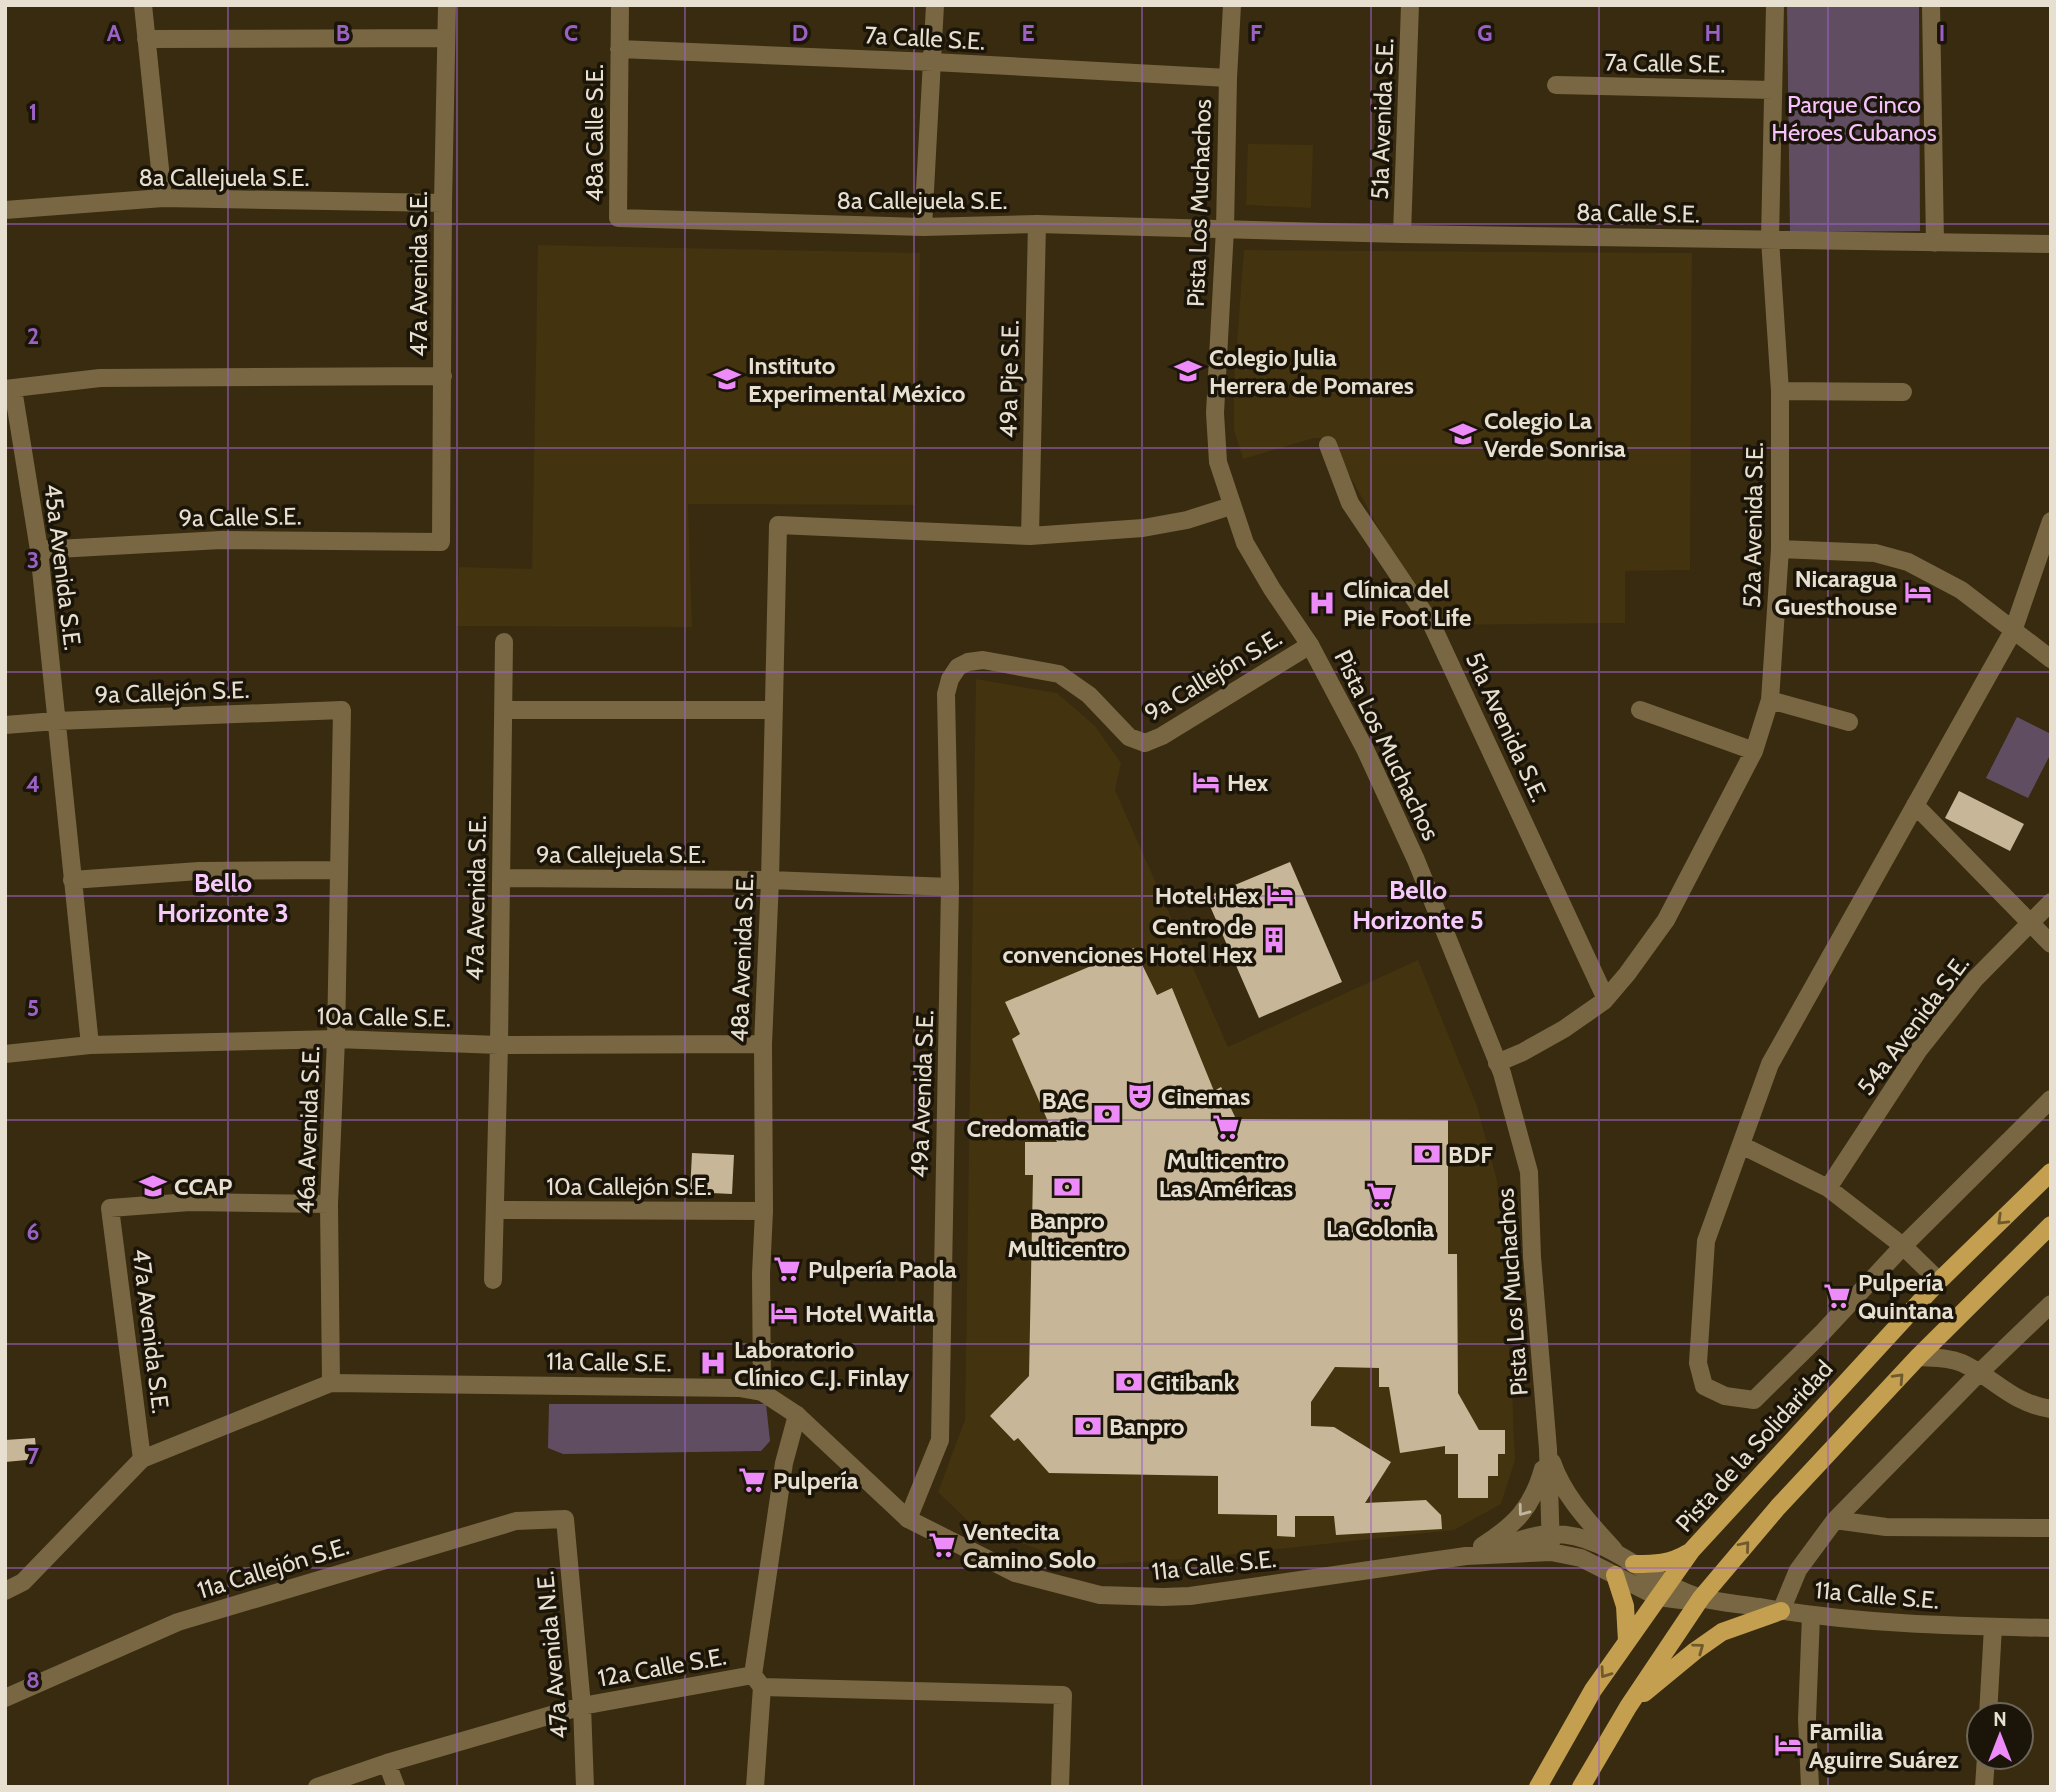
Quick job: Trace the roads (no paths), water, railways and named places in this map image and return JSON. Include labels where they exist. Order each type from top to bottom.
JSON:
[{"type":"main road","name":"Pista de la Solidaridad","points":[[1538,1787],[1593,1690],[1691,1551],[1939,1281],[2051,1172]]},
{"type":"main road","points":[[1581,1787],[1628,1707],[1701,1598],[1778,1507],[1918,1357],[2051,1225]]},
{"type":"main road","points":[[1626,1560],[1659,1564],[1676,1560],[1691,1551]]},
{"type":"main road","points":[[1615,1575],[1625,1606],[1627,1641]]},
{"type":"main road","points":[[1628,1707],[1722,1632],[1782,1611]]},
{"type":"street","points":[[143,5],[163,198]]},
{"type":"street","name":"47a Avenida S.E.","points":[[442,542],[443,203],[447,5]]},
{"type":"street","name":"48a Calle S.E.","points":[[618,218],[620,5]]},
{"type":"street","points":[[923,227],[935,5]]},
{"type":"street","name":"Pista Los Muchachos","points":[[1233,5],[1215,413],[1218,462],[1245,543],[1310,645],[1365,749],[1416,860],[1497,1063],[1515,1118],[1529,1172],[1532,1257],[1548,1449],[1550,1543]]},
{"type":"street","name":"51a Avenida S.E.","points":[[1402,234],[1410,5]]},
{"type":"street","name":"52a Avenida S.E.","points":[[1604,1001],[1666,920],[1754,751],[1770,700],[1780,549],[1780,391],[1770,239],[1775,5]]},
{"type":"street","points":[[1931,5],[1935,243]]},
{"type":"street","points":[[146,39],[446,37]]},
{"type":"street","name":"7a Calle S.E.","points":[[619,49],[1228,78]]},
{"type":"street","name":"7a Calle S.E.","points":[[1556,85],[1773,90]]},
{"type":"street","name":"8a Callejuela S.E.","points":[[5,210],[163,198],[443,203]]},
{"type":"street","name":"8a Callejuela S.E.","points":[[618,218],[923,227],[1037,224],[1225,229]]},
{"type":"street","name":"49a Pje S.E.","points":[[1031,536],[1037,224]]},
{"type":"street","name":"8a Calle S.E.","points":[[1225,229],[2051,244]]},
{"type":"street","points":[[9,389],[100,377],[443,376]]},
{"type":"street","name":"45a Avenida S.E.","points":[[9,389],[39,550],[90,1045]]},
{"type":"street","points":[[1780,391],[1903,392]]},
{"type":"street","name":"51a Avenida S.E.","points":[[1328,445],[1350,503],[1433,625],[1605,997],[1604,1001]]},
{"type":"street","points":[[1031,536],[1143,528],[1187,520],[1231,506]]},
{"type":"street","points":[[2051,521],[2013,631],[1770,1065],[1706,1241],[1698,1363],[1704,1386],[1725,1396],[1754,1400],[1823,1332],[1903,1246],[2051,1099]]},
{"type":"street","name":"48a Avenida S.E.","points":[[762,1392],[763,1044],[770,880],[778,526],[1031,536]]},
{"type":"street","name":"9a Calle S.E.","points":[[39,550],[220,540],[442,542]]},
{"type":"street","points":[[1780,549],[1875,553],[1908,562],[1961,590],[2051,659]]},
{"type":"street","name":"47a Avenida S.E.","points":[[493,1280],[504,642]]},
{"type":"street","name":"9a Callejón S.E.","points":[[958,667],[968,662],[984,660],[1059,674],[1089,695],[1129,737],[1145,743],[1162,736],[1310,645]]},
{"type":"street","name":"49a Avenida S.E.","points":[[908,1519],[940,1440],[950,887],[946,694],[950,679],[958,667]]},
{"type":"street","points":[[1770,700],[1849,722]]},
{"type":"street","name":"9a Callejón S.E.","points":[[5,725],[342,710]]},
{"type":"street","name":"46a Avenida S.E.","points":[[331,1383],[330,1204],[342,710]]},
{"type":"street","points":[[503,710],[773,710]]},
{"type":"street","points":[[1640,710],[1754,751]]},
{"type":"street","points":[[1915,804],[2051,944]]},
{"type":"street","points":[[72,880],[199,871],[339,870]]},
{"type":"street","name":"9a Callejuela S.E.","points":[[501,878],[770,880],[950,887]]},
{"type":"street","name":"54a Avenida S.E.","points":[[1828,1188],[1918,1051],[1975,979],[2051,902]]},
{"type":"street","points":[[1497,1063],[1564,1029],[1604,1001]]},
{"type":"street","name":"10a Calle S.E.","points":[[5,1054],[90,1045],[336,1039],[499,1045],[763,1044]]},
{"type":"street","points":[[1741,1146],[1828,1188],[1903,1246],[1939,1281]]},
{"type":"street","name":"47a Avenida S.E.","points":[[142,1459],[110,1208],[190,1202],[330,1204]]},
{"type":"street","name":"10a Callejón S.E.","points":[[495,1210],[764,1211]]},
{"type":"street","points":[[1782,1611],[1798,1570],[1835,1520],[2051,1304]]},
{"type":"street","points":[[1918,1357],[1948,1359],[1962,1364],[2012,1396],[2051,1409]]},
{"type":"street","name":"11a Calle S.E.","points":[[5,1591],[23,1582],[142,1459],[331,1383],[739,1388],[762,1392],[797,1415],[908,1519],[1015,1573],[1100,1595],[1190,1596],[1550,1543],[1560,1534],[1580,1539],[1626,1560],[1663,1590]]},
{"type":"street","points":[[755,1787],[757,1681],[783,1462],[797,1415]]},
{"type":"street","points":[[1466,1556],[1502,1533],[1522,1515],[1538,1485],[1548,1449]]},
{"type":"street","points":[[1548,1449],[1565,1489],[1586,1518],[1626,1560]]},
{"type":"street","name":"11a Callejón S.E.","points":[[5,1698],[178,1622],[516,1521],[565,1519]]},
{"type":"street","name":"47a Avenida N.E.","points":[[565,1519],[582,1706],[585,1787]]},
{"type":"street","points":[[1835,1520],[1886,1527],[2051,1528]]},
{"type":"street","name":"11a Calle S.E.","points":[[1550,1543],[1615,1575],[1701,1598],[1811,1615],[1913,1624],[2051,1628]]},
{"type":"street","points":[[1810,1787],[1807,1719],[1811,1615]]},
{"type":"street","points":[[1989,1701],[1993,1627]]},
{"type":"street","name":"12a Calle S.E.","points":[[317,1787],[387,1763],[582,1706],[757,1681],[1062,1695],[1060,1787]]},
{"type":"street","points":[[387,1763],[396,1787]]},
{"type":"place","name":"Colegio Julia Herrera de Pomares","points":[[1188,371]]},
{"type":"place","name":"Instituto Experimental México","points":[[727,379]]},
{"type":"place","name":"Colegio La Verde Sonrisa","points":[[1463,434]]},
{"type":"place","name":"Nicaragua Guesthouse","points":[[1918,592]]},
{"type":"place","name":"Clínica del Pie Foot Life","points":[[1322,603]]},
{"type":"place","name":"Hex","points":[[1206,782]]},
{"type":"place","name":"Hotel Hex","points":[[1280,895]]},
{"type":"place","name":"Centro de convenciones Hotel Hex","points":[[1274,940]]},
{"type":"place","name":"Cinemas","points":[[1140,1096]]},
{"type":"place","name":"BAC Credomatic","points":[[1107,1114]]},
{"type":"place","name":"Multicentro Las Américas","points":[[1226,1127]]},
{"type":"place","name":"BDF","points":[[1427,1154]]},
{"type":"place","name":"CCAP","points":[[153,1186]]},
{"type":"place","name":"Banpro Multicentro","points":[[1067,1187]]},
{"type":"place","name":"La Colonia","points":[[1380,1195]]},
{"type":"place","name":"Pulpería Paola","points":[[787,1269]]},
{"type":"place","name":"Pulpería Quintana","points":[[1837,1296]]},
{"type":"place","name":"Hotel Waitla","points":[[784,1313]]},
{"type":"place","name":"Laboratorio Clínico C.J. Finlay","points":[[713,1363]]},
{"type":"place","name":"Citibank","points":[[1129,1382]]},
{"type":"place","name":"Banpro","points":[[1088,1426]]},
{"type":"place","name":"Pulpería","points":[[752,1480]]},
{"type":"place","name":"Ventecita Camino Solo","points":[[942,1545]]},
{"type":"place","name":"Familia Aguirre Suárez","points":[[1788,1745]]},
{"type":"district","name":"Bello Horizonte 3","points":[[223,898]]},
{"type":"district","name":"Bello Horizonte 5","points":[[1418,905]]},
{"type":"park label","name":"Parque Cinco Héroes Cubanos","points":[[1854,118]]}]
